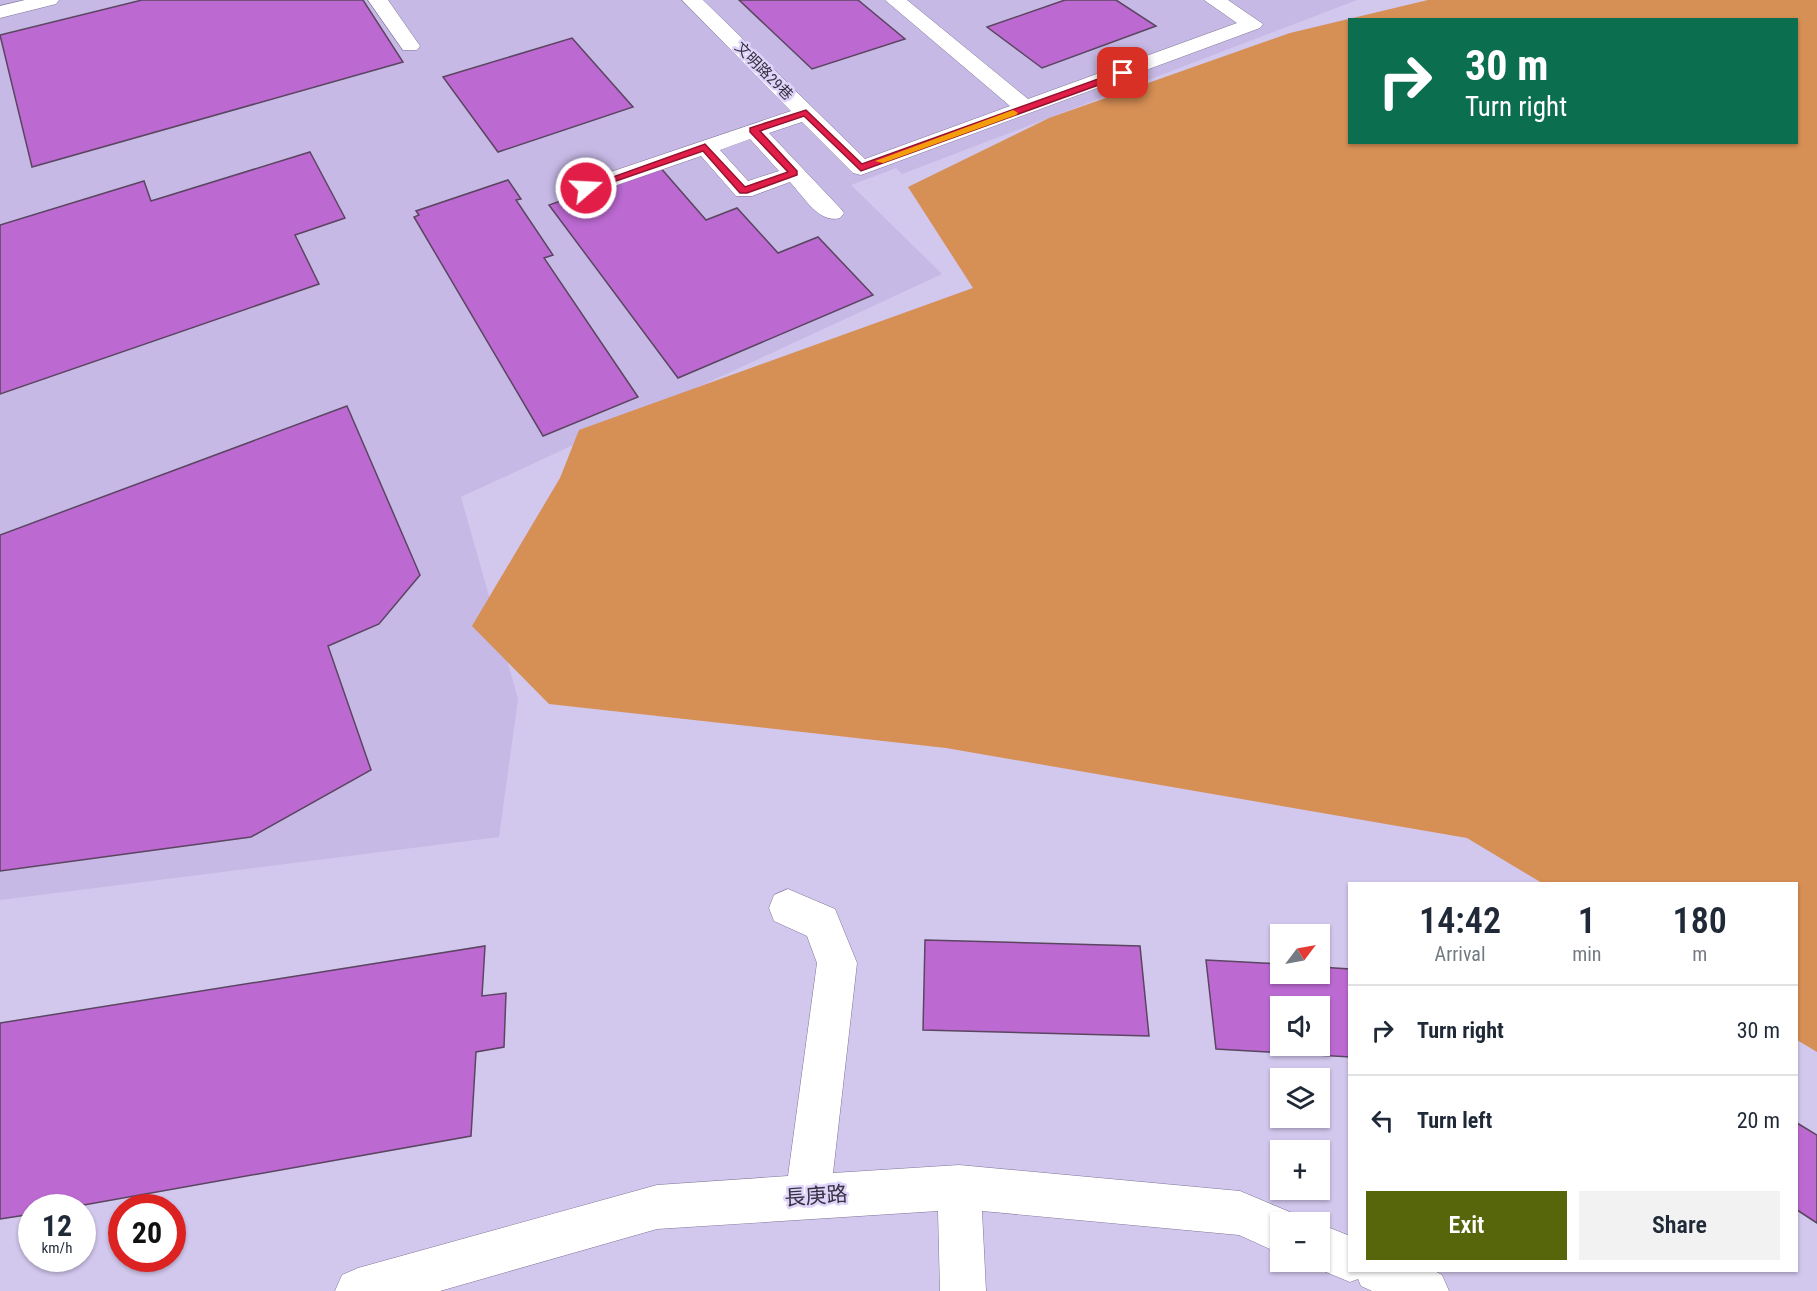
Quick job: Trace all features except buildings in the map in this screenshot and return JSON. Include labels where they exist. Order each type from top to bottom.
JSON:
[{"type":"street","points":[[0,12],[26,3],[49,0]]},
{"type":"street","points":[[378,0],[411,46]]},
{"type":"street","name":"文明路29巷","points":[[692,0],[861,168],[1026,108]]},
{"type":"street","points":[[895,0],[1026,108],[1253,24],[1214,0]]},
{"type":"street","points":[[586,188],[806,113]]},
{"type":"street","points":[[754,130],[832,213]]},
{"type":"street","points":[[705,147],[744,191],[794,173]]},
{"type":"street","points":[[788,908],[821,923],[837,963],[808,1196]]},
{"type":"street","points":[[959,1187],[963,1291]]},
{"type":"street","name":"長庚路","points":[[358,1291],[657,1207],[808,1196],[959,1187],[1240,1214],[1270,1226]]},
{"type":"street","points":[[1330,1251],[1348,1258]]},
{"type":"street","points":[[1382,1272],[1426,1291]]},
{"type":"shaded area","points":[[0,0],[1357,0],[902,174],[896,168],[851,185],[942,274],[461,497],[518,699],[499,837],[0,900]]},
{"type":"shaded area","points":[[1428,0],[1817,0],[1817,1052],[1798,1041],[1798,882],[1540,882],[1467,838],[946,748],[549,704],[472,626],[560,478],[579,430],[973,288],[908,187],[1049,118],[1290,33],[1348,19],[1348,144],[1798,144],[1798,18],[1353,18]]},
{"type":"slow traffic","points":[[880,161],[1013,113]]},
{"type":"route","points":[[586,188],[705,147],[744,191],[794,173],[754,130],[806,113],[861,168],[1123,73]]}]
